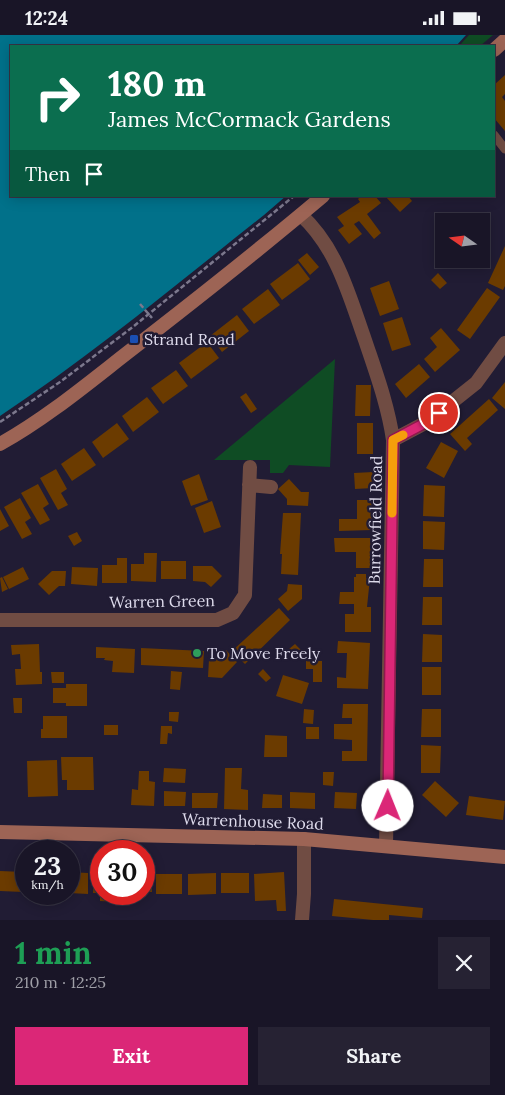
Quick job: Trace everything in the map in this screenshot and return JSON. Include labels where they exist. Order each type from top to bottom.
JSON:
[{"type":"main road","points":[[495,49],[505,39]]},
{"type":"main road","points":[[0,444],[66,399],[178,314],[322,197]]},
{"type":"main road","name":"Warrenhouse Road","points":[[0,832],[304,839],[505,857]]},
{"type":"street","name":"Burrowfield Road","points":[[301,215],[322,239],[341,272],[389,413],[393,440],[386,846]]},
{"type":"street","points":[[393,440],[427,422],[476,383],[505,343]]},
{"type":"street","name":"Warren Green","points":[[0,620],[217,620],[233,613],[245,595],[250,467]]},
{"type":"street","points":[[249,485],[271,487]]},
{"type":"street","points":[[302,920],[304,839]]},
{"type":"lane","points":[[495,136],[505,149]]},
{"type":"path","points":[[0,422],[60,382],[293,197]]},
{"type":"path","points":[[140,304],[148,313]]},
{"type":"green space","points":[[469,35],[493,35],[481,45],[460,45]]},
{"type":"green space","points":[[335,359],[330,467],[289,465],[283,473],[270,473],[270,460],[214,460]]},
{"type":"water","points":[[0,35],[466,35],[457,45],[10,45],[10,197],[285,197],[101,344],[0,416]]},
{"type":"building","points":[[505,75],[505,94],[502,97],[505,101],[505,131],[495,119],[495,84]]},
{"type":"building","points":[[360,197],[376,197],[381,203],[367,214],[381,233],[374,239],[359,221],[354,224],[362,234],[349,244],[338,230],[344,226],[337,217],[360,202],[358,199]]},
{"type":"building","points":[[386,197],[409,197],[412,201],[400,212]]},
{"type":"building","points":[[505,246],[505,286],[503,290],[488,283]]},
{"type":"building","points":[[307,253],[319,267],[310,275],[298,260]]},
{"type":"building","points":[[298,263],[310,279],[282,300],[270,284]]},
{"type":"building","points":[[438,273],[447,283],[440,289],[431,280]]},
{"type":"building","points":[[389,281],[399,309],[380,316],[370,288]]},
{"type":"building","points":[[487,288],[500,297],[470,339],[457,330]]},
{"type":"building","points":[[268,289],[280,305],[254,324],[242,309]]},
{"type":"building","points":[[237,315],[249,331],[222,352],[210,336]]},
{"type":"building","points":[[402,317],[411,345],[392,351],[383,323]]},
{"type":"building","points":[[441,328],[460,350],[435,372],[424,359],[437,347],[430,338]]},
{"type":"building","points":[[207,342],[219,358],[191,379],[179,363]]},
{"type":"building","points":[[419,364],[430,377],[406,398],[395,384]]},
{"type":"building","points":[[176,370],[188,386],[163,404],[151,388]]},
{"type":"building","points":[[505,382],[505,409],[492,398]]},
{"type":"building","points":[[356,385],[371,385],[370,416],[355,416]]},
{"type":"building","points":[[246,393],[257,409],[251,413],[240,397]]},
{"type":"building","points":[[147,397],[159,412],[133,432],[122,416]]},
{"type":"building","points":[[489,399],[498,410],[467,438],[472,444],[465,451],[450,434]]},
{"type":"building","points":[[117,423],[129,439],[103,458],[92,442]]},
{"type":"building","points":[[357,423],[373,423],[373,454],[357,454]]},
{"type":"building","points":[[441,442],[458,451],[444,478],[426,468]]},
{"type":"building","points":[[84,448],[96,465],[72,481],[61,464]]},
{"type":"building","points":[[56,469],[67,489],[61,493],[68,505],[58,510],[40,478]]},
{"type":"building","points":[[373,472],[373,488],[355,489],[354,473]]},
{"type":"building","points":[[199,474],[208,500],[191,506],[182,481]]},
{"type":"building","points":[[289,479],[301,492],[309,492],[308,506],[287,505],[287,499],[278,489]]},
{"type":"building","points":[[38,484],[49,504],[43,508],[50,520],[40,525],[21,493]]},
{"type":"building","points":[[424,485],[445,486],[444,517],[423,516]]},
{"type":"building","points":[[20,498],[31,518],[25,522],[32,534],[22,539],[4,507]]},
{"type":"building","points":[[357,500],[372,500],[372,530],[339,531],[339,519],[357,519]]},
{"type":"building","points":[[212,501],[221,527],[204,533],[195,508]]},
{"type":"building","points":[[0,509],[9,526],[0,531]]},
{"type":"building","points":[[283,513],[301,513],[298,575],[281,574],[282,554],[280,554]]},
{"type":"building","points":[[423,521],[445,522],[444,550],[423,549]]},
{"type":"building","points":[[77,532],[82,541],[74,546],[68,536]]},
{"type":"building","points":[[334,538],[371,538],[371,568],[356,568],[356,552],[335,552]]},
{"type":"building","points":[[144,553],[157,553],[156,582],[131,581],[131,564],[144,564]]},
{"type":"building","points":[[117,558],[127,558],[127,583],[102,583],[102,565],[117,565]]},
{"type":"building","points":[[424,559],[443,559],[443,587],[423,587]]},
{"type":"building","points":[[161,561],[186,561],[186,579],[161,579]]},
{"type":"building","points":[[193,566],[212,566],[222,576],[211,587],[205,582],[193,581]]},
{"type":"building","points":[[23,567],[29,579],[9,589],[3,577]]},
{"type":"building","points":[[72,567],[98,568],[97,586],[71,584]]},
{"type":"building","points":[[52,571],[66,571],[65,586],[59,586],[49,595],[38,584]]},
{"type":"building","points":[[356,574],[366,574],[366,578],[370,578],[367,607],[371,607],[371,632],[345,632],[345,614],[354,614],[354,604],[339,604],[340,592],[354,592],[354,577],[356,577]]},
{"type":"building","points":[[2,577],[8,589],[2,592],[0,578]]},
{"type":"building","points":[[288,584],[302,585],[302,599],[288,611],[278,599],[287,591]]},
{"type":"building","points":[[423,597],[442,597],[442,625],[422,625]]},
{"type":"building","points":[[279,608],[290,620],[245,664],[232,651]]},
{"type":"building","points":[[423,634],[442,635],[442,662],[422,662]]},
{"type":"building","points":[[338,641],[370,643],[368,689],[337,688],[337,677],[346,678],[347,653],[337,653]]},
{"type":"building","points":[[39,644],[42,684],[16,685],[15,669],[21,669],[20,654],[12,655],[11,645]]},
{"type":"building","points":[[295,644],[302,651],[297,656],[289,649]]},
{"type":"building","points":[[96,647],[135,649],[134,673],[112,672],[113,661],[104,660],[105,658],[96,658]]},
{"type":"building","points":[[141,648],[204,651],[203,668],[141,665]]},
{"type":"building","points":[[226,650],[237,662],[222,678],[208,677],[209,659],[216,659]]},
{"type":"building","points":[[306,661],[322,661],[322,682],[313,682],[313,669],[306,669]]},
{"type":"building","points":[[422,667],[441,667],[441,695],[422,695]]},
{"type":"building","points":[[263,669],[271,678],[266,682],[258,674]]},
{"type":"building","points":[[171,671],[182,672],[180,690],[170,689]]},
{"type":"building","points":[[51,672],[64,672],[64,683],[52,683]]},
{"type":"building","points":[[283,675],[309,683],[302,704],[276,696]]},
{"type":"building","points":[[66,684],[87,684],[87,706],[66,706],[66,703],[53,703],[53,688],[66,688]]},
{"type":"building","points":[[13,698],[22,698],[22,713],[14,713]]},
{"type":"building","points":[[343,704],[368,704],[367,761],[342,761],[342,751],[352,751],[352,740],[334,739],[334,724],[352,724],[352,718],[342,718]]},
{"type":"building","points":[[304,709],[314,710],[313,724],[303,723]]},
{"type":"building","points":[[422,709],[441,709],[441,737],[421,737]]},
{"type":"building","points":[[169,712],[179,712],[178,722],[169,721]]},
{"type":"building","points":[[43,716],[67,716],[67,738],[41,738]]},
{"type":"building","points":[[104,725],[118,725],[118,735],[104,735]]},
{"type":"building","points":[[161,726],[172,726],[172,734],[168,733],[167,744],[160,744]]},
{"type":"building","points":[[306,727],[319,727],[319,739],[306,739]]},
{"type":"building","points":[[265,735],[287,736],[287,757],[264,757]]},
{"type":"building","points":[[421,745],[441,746],[440,773],[421,773]]},
{"type":"building","points":[[61,757],[93,757],[94,790],[67,790],[67,780],[62,780]]},
{"type":"building","points":[[57,760],[58,796],[28,797],[27,761]]},
{"type":"building","points":[[164,768],[186,769],[185,783],[163,782]]},
{"type":"building","points":[[225,768],[242,768],[241,789],[248,790],[248,810],[224,809]]},
{"type":"building","points":[[139,771],[149,771],[149,781],[155,782],[154,806],[131,805],[132,789],[138,790]]},
{"type":"building","points":[[323,772],[334,772],[333,786],[323,785]]},
{"type":"building","points":[[435,781],[459,803],[446,817],[422,795]]},
{"type":"building","points":[[164,791],[186,792],[185,806],[164,806]]},
{"type":"building","points":[[290,792],[315,793],[315,809],[290,808]]},
{"type":"building","points":[[335,792],[357,793],[356,809],[334,808]]},
{"type":"building","points":[[192,793],[218,793],[217,808],[192,808]]},
{"type":"building","points":[[263,794],[282,795],[282,808],[262,808]]},
{"type":"building","points":[[469,796],[505,801],[503,820],[466,815]]},
{"type":"building","points":[[0,871],[15,872],[15,892],[0,891]]},
{"type":"building","points":[[284,872],[286,911],[277,911],[276,900],[255,901],[254,874]]},
{"type":"building","points":[[80,873],[88,873],[88,894],[80,894]]},
{"type":"building","points":[[216,873],[216,894],[188,895],[188,874]]},
{"type":"building","points":[[221,873],[249,873],[249,893],[221,893]]},
{"type":"building","points":[[156,874],[182,874],[182,894],[156,894]]},
{"type":"building","points":[[334,899],[423,908],[422,918],[389,915],[389,920],[373,920],[332,916]]},
{"type":"slow traffic","points":[[392,513],[393,440],[403,435]]},
{"type":"place","name":"Strand Road","points":[[134,339]]},
{"type":"place","name":"To Move Freely","points":[[197,653]]},
{"type":"route","points":[[388,806],[393,440],[410,432],[439,413]]}]
